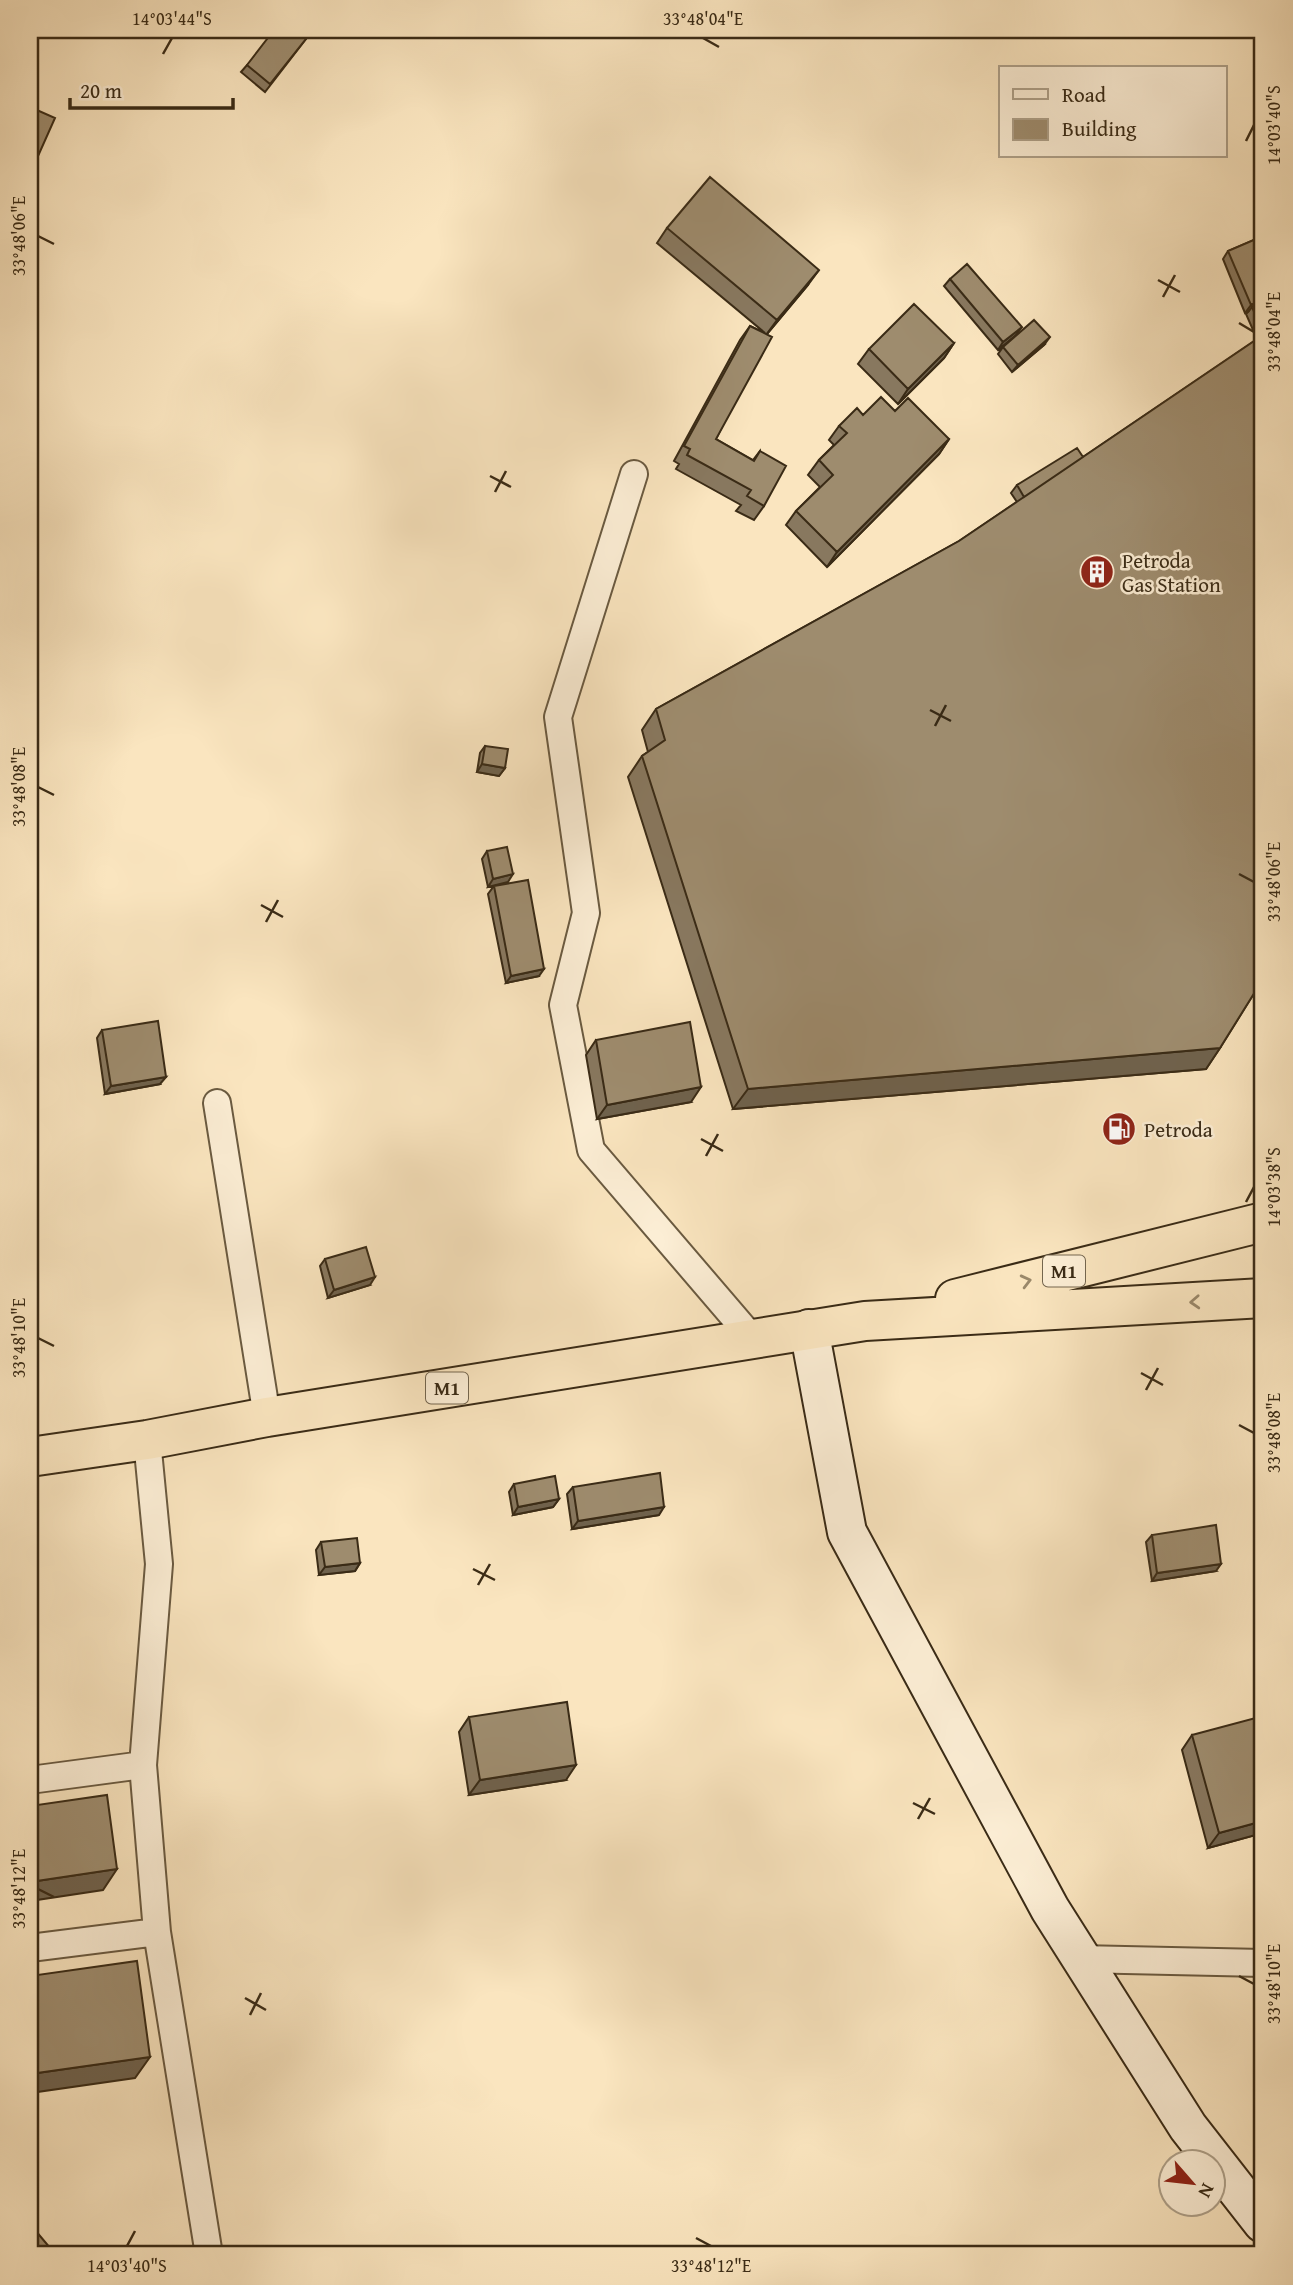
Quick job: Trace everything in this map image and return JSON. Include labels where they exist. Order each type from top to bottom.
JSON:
[{"type":"highway","name":"M1","points":[[864,1321],[1263,1222]]},
{"type":"highway","name":"M1","points":[[30,1457],[864,1321],[1263,1298]]},
{"type":"street","points":[[809,1329],[847,1532],[1049,1909],[1079,1959],[1188,2127],[1263,2223]]},
{"type":"lane","points":[[634,474],[558,717],[586,913],[563,1005],[591,1150],[752,1338]]},
{"type":"lane","points":[[217,1103],[267,1417]]},
{"type":"lane","points":[[147,1440],[159,1564],[143,1765],[157,1932],[209,2255]]},
{"type":"lane","points":[[30,1780],[143,1765]]},
{"type":"lane","points":[[30,1948],[157,1932]]},
{"type":"lane","points":[[1079,1959],[1263,1964]]},
{"type":"building","points":[[274,30],[313,30],[270,84],[247,65]]},
{"type":"building","points":[[30,107],[55,118],[30,174]]},
{"type":"building","points":[[710,177],[819,270],[777,320],[667,228]]},
{"type":"building","points":[[1263,236],[1263,299],[1251,305],[1228,251]]},
{"type":"building","points":[[967,264],[1022,327],[1003,342],[950,279]]},
{"type":"building","points":[[1263,301],[1263,331],[1262,331],[1252,307]]},
{"type":"building","points":[[914,304],[954,343],[908,389],[869,349]]},
{"type":"building","points":[[1034,320],[1050,337],[1018,365],[1003,347]]},
{"type":"building","points":[[750,326],[772,337],[716,439],[754,461],[760,451],[786,466],[764,506],[747,496],[751,490],[687,455],[690,449],[684,446]]},
{"type":"building","name":"Petroda Gas Station","points":[[1263,335],[1263,979],[1220,1048],[748,1089],[642,756],[665,740],[656,709],[959,541]]},
{"type":"building","points":[[881,397],[895,411],[908,398],[949,439],[837,552],[796,511],[833,475],[819,460],[847,433],[839,426],[857,408],[863,415]]},
{"type":"building","points":[[1077,448],[1083,457],[1024,497],[1017,485]]},
{"type":"building","points":[[485,746],[508,749],[505,768],[482,764]]},
{"type":"building","points":[[507,847],[513,874],[493,879],[487,851]]},
{"type":"building","points":[[528,880],[544,969],[511,976],[494,886]]},
{"type":"building","points":[[158,1021],[166,1077],[111,1086],[102,1030]]},
{"type":"building","points":[[690,1022],[701,1087],[607,1105],[596,1040]]},
{"type":"building","points":[[366,1247],[375,1277],[334,1290],[325,1259]]},
{"type":"building","points":[[660,1473],[664,1507],[578,1521],[573,1487]]},
{"type":"building","points":[[555,1476],[559,1499],[518,1507],[514,1484]]},
{"type":"building","points":[[1216,1525],[1221,1564],[1157,1573],[1152,1535]]},
{"type":"building","points":[[357,1538],[360,1563],[325,1567],[321,1542]]},
{"type":"building","points":[[567,1702],[576,1765],[480,1780],[469,1717]]},
{"type":"building","points":[[1263,1716],[1263,1821],[1219,1833],[1192,1735]]},
{"type":"building","points":[[107,1795],[117,1869],[30,1882],[30,1806]]},
{"type":"building","points":[[137,1961],[150,2057],[30,2074],[30,1976]]},
{"type":"building","points":[[30,2224],[56,2255],[30,2255]]},
{"type":"place","name":"Petroda Gas Station","points":[[1097,572]]},
{"type":"place","name":"Petroda","points":[[1119,1129]]}]
